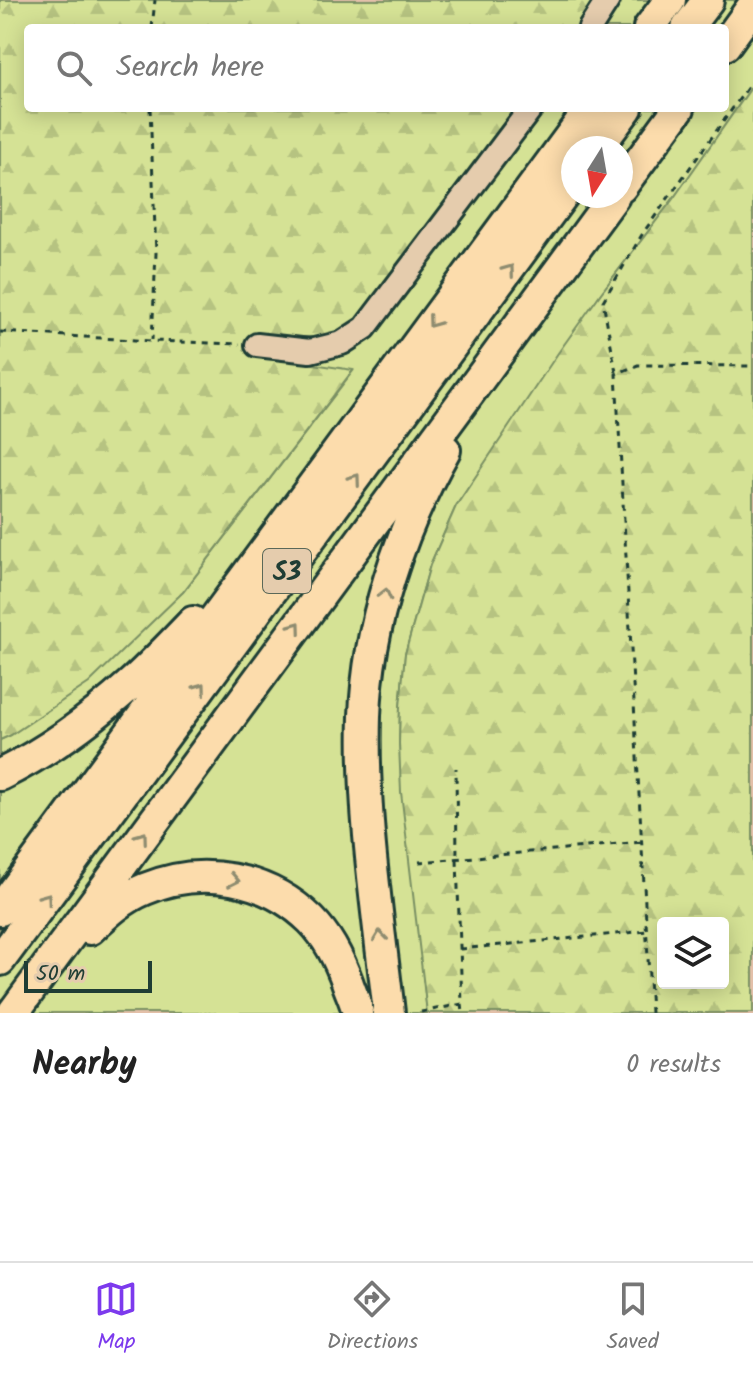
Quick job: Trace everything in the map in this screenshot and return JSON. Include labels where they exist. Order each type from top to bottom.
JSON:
[{"type":"highway","points":[[652,24],[670,0]]},
{"type":"highway","points":[[690,24],[708,0]]},
{"type":"highway","points":[[729,39],[753,6]]},
{"type":"highway","name":"S3","points":[[0,910],[588,112]]},
{"type":"highway","points":[[606,136],[624,112]]},
{"type":"highway","points":[[633,171],[676,112]]},
{"type":"highway","name":"S3","points":[[0,960],[561,197]]},
{"type":"highway","points":[[13,1013],[605,208]]},
{"type":"highway","points":[[389,1013],[367,818],[365,715],[371,653],[388,583],[412,517],[437,464],[504,347]]},
{"type":"highway","points":[[0,775],[22,764],[79,725],[131,684],[260,556]]},
{"type":"highway","points":[[46,967],[120,902],[133,895],[184,878],[220,877],[249,883],[283,897],[313,922],[339,959],[358,1013]]},
{"type":"lane","points":[[593,24],[608,0]]},
{"type":"lane","points":[[257,345],[310,351],[342,343],[365,328],[528,112]]},
{"type":"path","points":[[152,24],[155,0]]},
{"type":"path","points":[[651,1013],[616,374],[603,301],[643,233],[753,80]]},
{"type":"path","points":[[150,112],[156,253],[151,341]]},
{"type":"path","points":[[0,332],[257,345]]},
{"type":"path","points":[[616,374],[638,365],[753,366]]},
{"type":"path","points":[[456,768],[463,1013]]},
{"type":"path","points":[[419,862],[642,842]]},
{"type":"path","points":[[460,949],[647,931]]},
{"type":"path","points":[[421,1012],[462,1004]]},
{"type":"green space","points":[[0,0],[596,0],[579,24],[24,24],[24,112],[512,112],[360,317],[348,326],[317,337],[268,335],[266,357],[353,370],[183,592],[89,683],[0,740]]},
{"type":"green space","points":[[596,0],[753,0],[753,85],[673,199],[601,293],[456,506],[430,565],[405,654],[399,743],[427,1013],[0,1013],[0,740],[11,735],[183,592],[353,371],[265,357],[268,335],[321,338],[440,207],[512,112],[729,112],[729,24],[579,24]]},
{"type":"green space","points":[[753,85],[753,1013],[427,1013],[401,792],[400,707],[405,654],[430,565],[456,506],[601,293],[673,199]]}]
